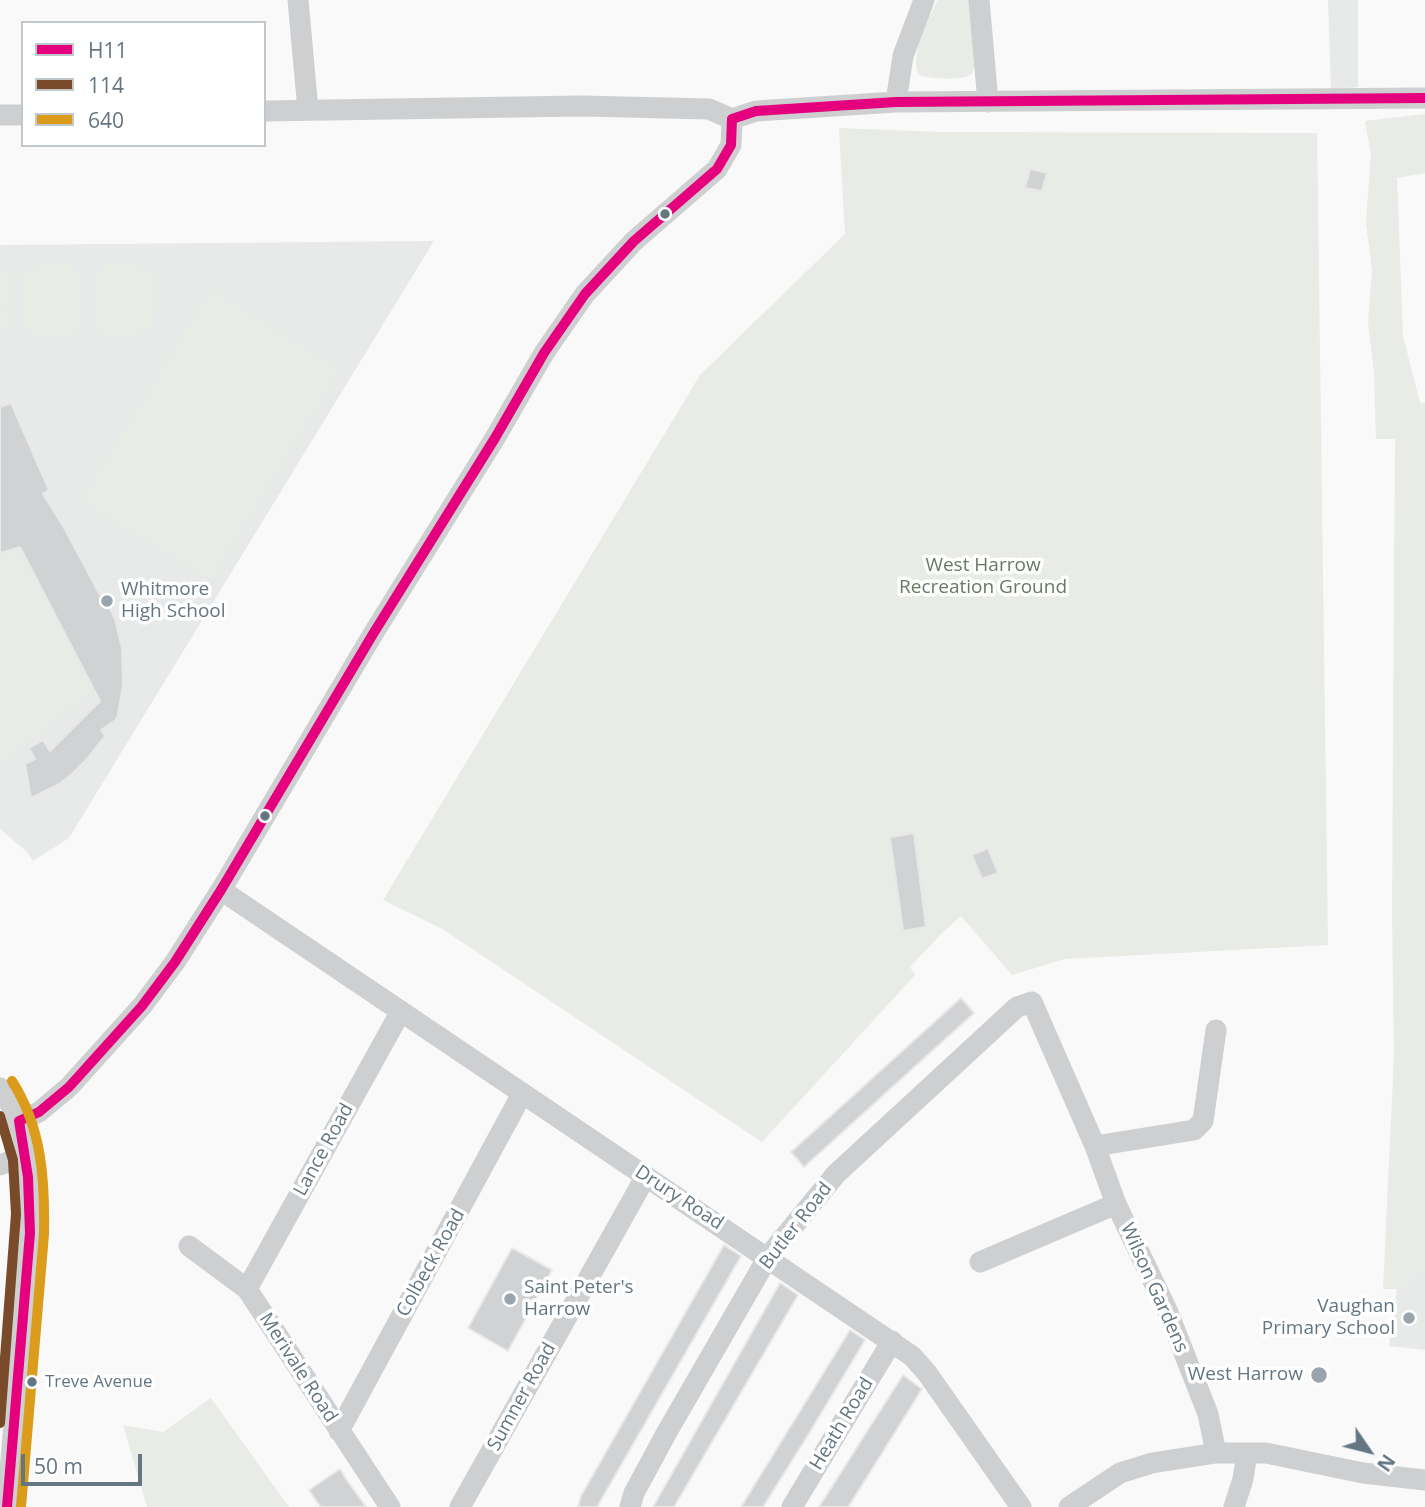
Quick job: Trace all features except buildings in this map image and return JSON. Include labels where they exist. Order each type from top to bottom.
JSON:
[{"type":"street","points":[[298,0],[308,110]]},
{"type":"street","points":[[896,102],[903,56],[924,0]]},
{"type":"street","points":[[979,0],[988,102]]},
{"type":"street","points":[[266,111],[581,106],[709,108],[732,119],[756,111],[896,102],[1425,98]]},
{"type":"street","points":[[0,115],[21,115]]},
{"type":"street","points":[[19,1121],[39,1112],[102,1052],[175,962],[495,438],[544,353],[585,294],[634,241],[717,169],[731,145],[732,119]]},
{"type":"street","name":"Drury Road","points":[[221,890],[912,1356],[927,1373],[1021,1507]]},
{"type":"street","name":"Wilson Gardens","points":[[1031,1002],[1095,1146],[1116,1203],[1167,1310],[1208,1414],[1216,1453]]},
{"type":"street","name":"Butler Road","points":[[630,1507],[634,1493],[667,1432],[768,1257],[836,1174],[1017,1007],[1031,1002]]},
{"type":"street","name":"Lance Road","points":[[247,1289],[401,1012]]},
{"type":"street","points":[[1095,1146],[1194,1130],[1203,1121],[1216,1030]]},
{"type":"street","points":[[0,1088],[19,1121],[27,1154],[30,1193],[30,1233],[7,1507]]},
{"type":"street","name":"Colbeck Road","points":[[339,1431],[522,1094]]},
{"type":"street","points":[[0,1165],[27,1154]]},
{"type":"street","name":"Sumner Road","points":[[460,1507],[646,1176]]},
{"type":"street","name":"Wilson Gardens","points":[[980,1262],[1015,1236],[1116,1203]]},
{"type":"street","name":"Merivale Road","points":[[189,1246],[247,1289],[390,1507]]},
{"type":"street","name":"Heath Road","points":[[792,1507],[892,1342]]},
{"type":"street","points":[[1069,1507],[1120,1473],[1152,1463],[1216,1453],[1266,1453],[1363,1473],[1425,1480]]},
{"type":"street","points":[[1234,1507],[1247,1453]]},
{"type":"shaded area","points":[[1328,0],[1358,0],[1358,87],[1331,89]]},
{"type":"shaded area","name":"Whitmore High School","points":[[434,241],[69,838],[33,861],[27,852],[0,829],[0,245]]},
{"type":"shaded area","name":"Vaughan Primary School","points":[[1425,1268],[1425,1350],[1389,1346],[1397,1289]]},
{"type":"green space","points":[[938,0],[972,0],[975,66],[968,76],[944,78],[919,75],[916,57],[918,47]]},
{"type":"green space","points":[[1425,114],[1425,173],[1397,178],[1403,336],[1420,403],[1425,403],[1425,1268],[1397,1289],[1383,1289],[1394,1055],[1392,913],[1395,439],[1376,439],[1374,372],[1368,323],[1372,270],[1366,223],[1371,155],[1365,121]]},
{"type":"green space","name":"West Harrow Recreation Ground","points":[[839,128],[938,132],[1317,133],[1328,945],[1065,959],[1012,975],[961,916],[910,967],[915,975],[762,1142],[444,930],[383,900],[700,375],[845,234]]},
{"type":"green space","points":[[0,262],[2,270],[13,271],[12,328],[1,328],[1,336]]},
{"type":"green space","points":[[34,264],[72,264],[72,272],[83,273],[82,330],[71,330],[71,338],[34,337],[33,331],[23,330],[23,273],[34,273]]},
{"type":"green space","points":[[105,264],[142,264],[142,272],[154,272],[153,330],[142,330],[141,337],[104,337],[104,330],[94,330],[94,272],[105,273]]},
{"type":"green space","points":[[211,289],[341,370],[211,581],[80,501]]},
{"type":"green space","points":[[20,547],[95,690],[0,764],[0,553]]},
{"type":"green space","points":[[211,1398],[289,1507],[147,1507],[123,1425],[163,1432]]},
{"type":"transit line","name":"H11","points":[[732,119],[756,111],[896,102],[1425,98]]},
{"type":"transit line","name":"H11","points":[[19,1121],[39,1112],[69,1087],[142,1006],[175,962],[495,438],[544,353],[585,294],[634,241],[717,169],[731,145],[732,119]]},
{"type":"transit line","name":"640","points":[[12,1081],[36,1136],[40,1154],[44,1214],[21,1507]]},
{"type":"transit line","name":"114","points":[[0,1116],[13,1160],[16,1214],[0,1423]]},
{"type":"transit line","name":"H11","points":[[7,1507],[30,1233],[28,1177],[19,1121]]},
{"type":"place","name":"Whitmore High School","points":[[107,601]]},
{"type":"place","name":"Saint Peter's Harrow","points":[[510,1299]]},
{"type":"place","name":"Vaughan Primary School","points":[[1409,1318]]},
{"type":"place","name":"West Harrow","points":[[1319,1375]]},
{"type":"place","name":"Treve Avenue","points":[[32,1382]]}]
